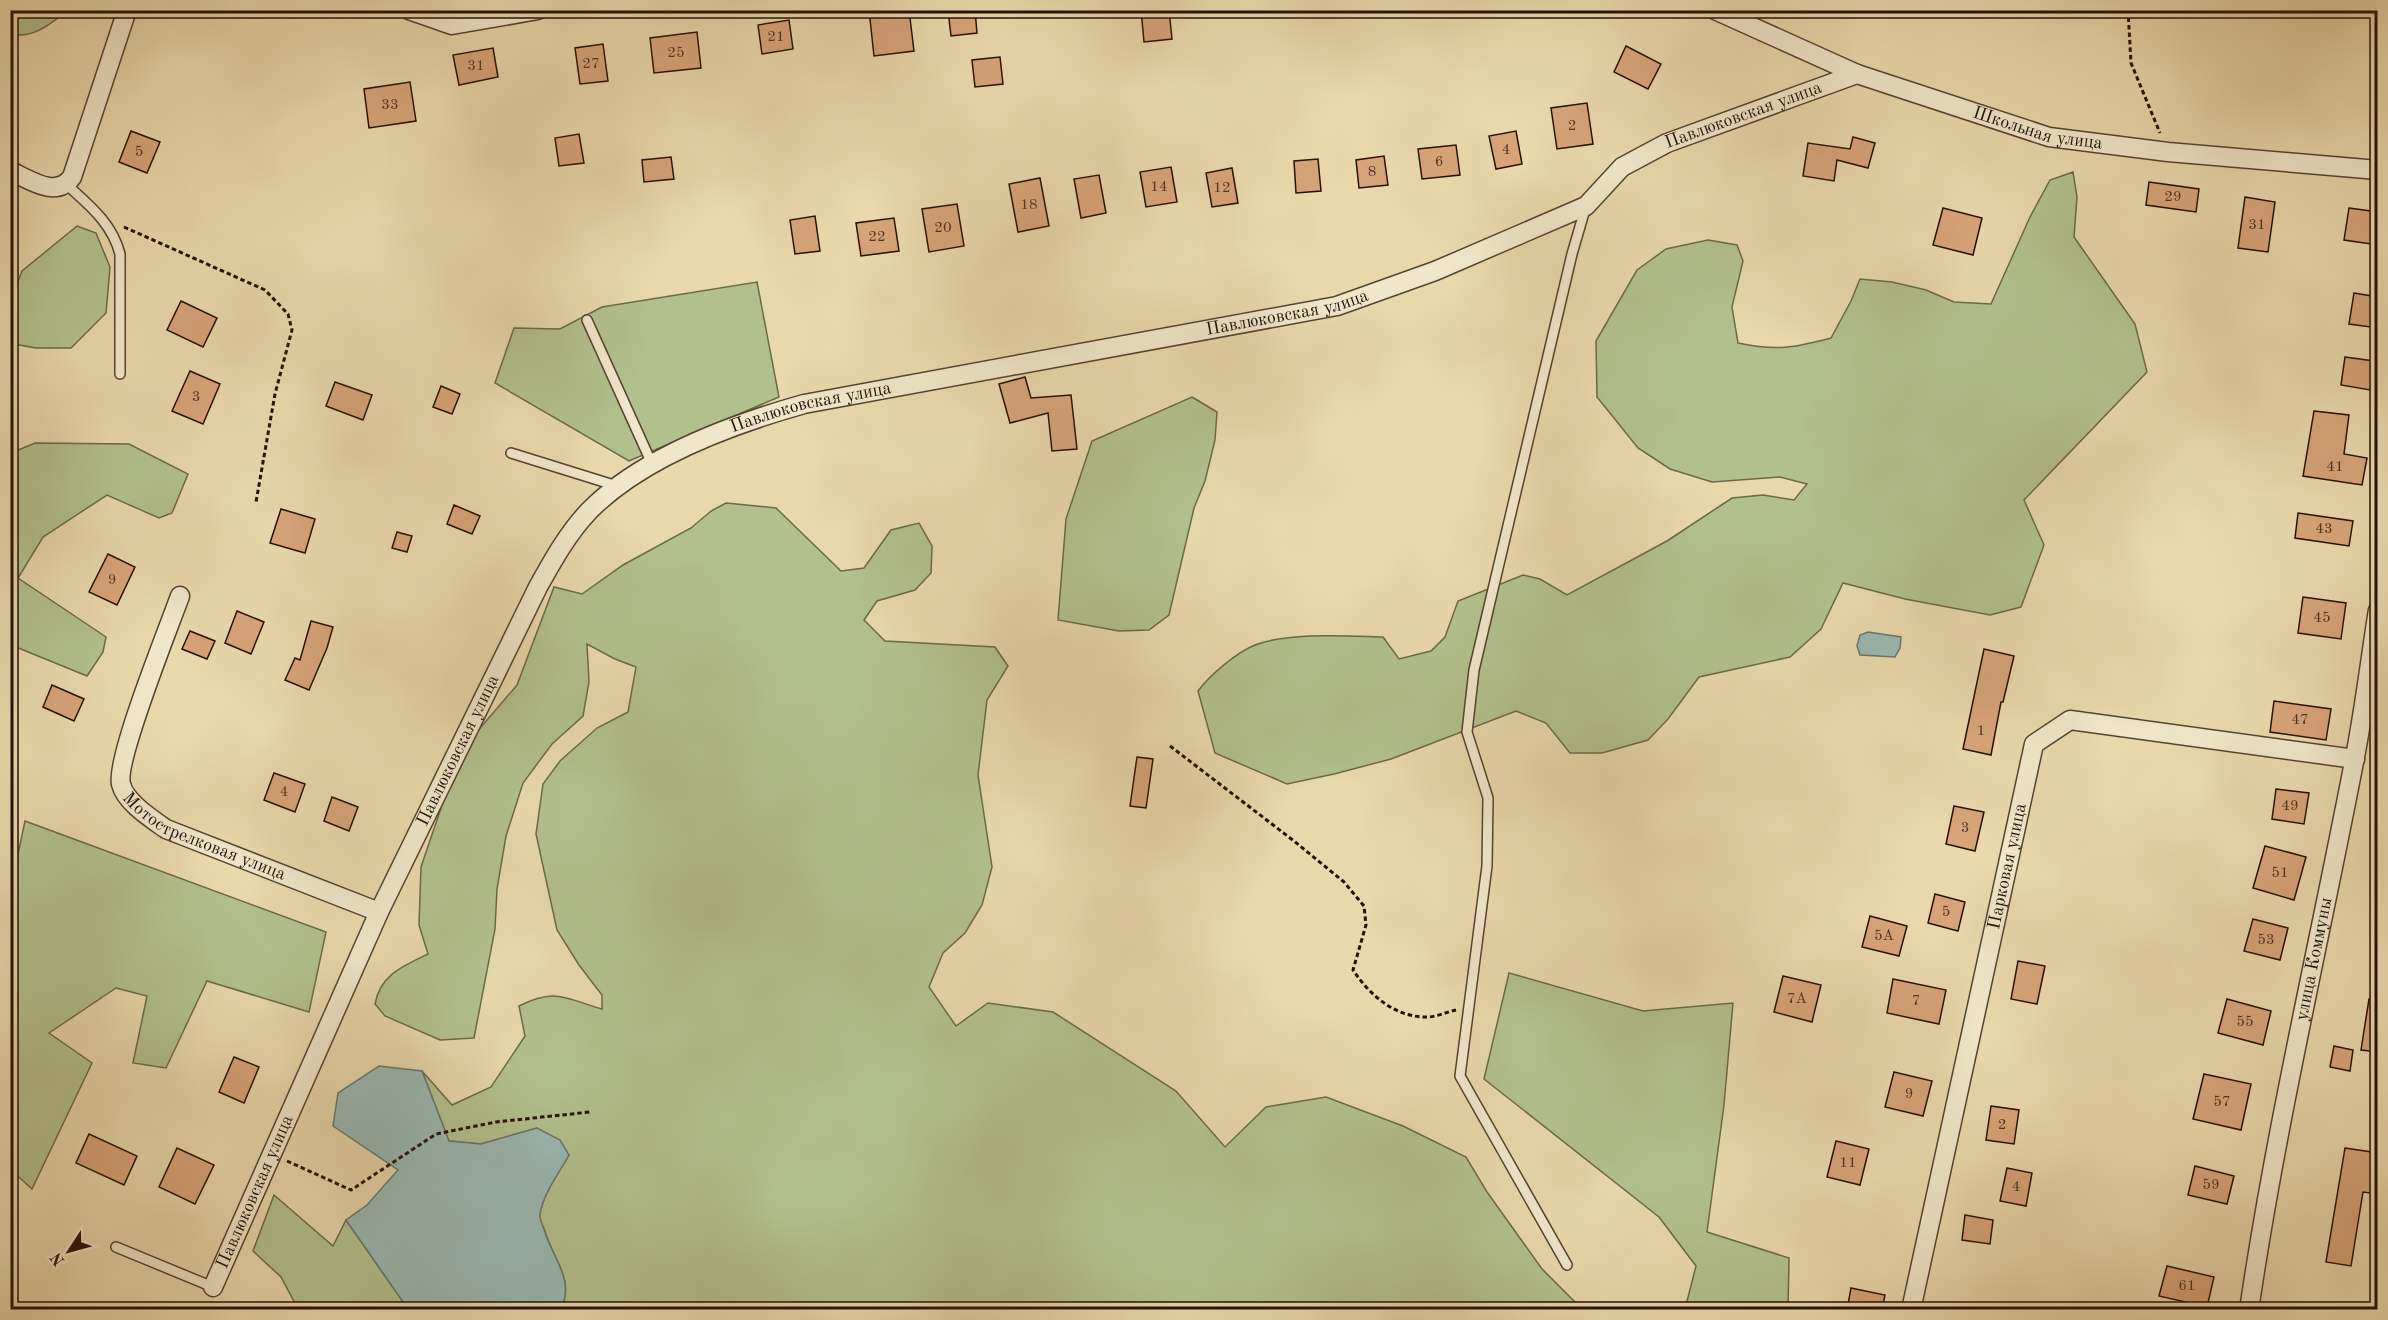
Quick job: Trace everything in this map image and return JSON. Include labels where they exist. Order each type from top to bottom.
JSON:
[{"type":"street","points":[[10,171],[60,187],[78,164],[127,10]]},
{"type":"street","points":[[409,10],[452,25],[538,10]]},
{"type":"street","name":"Школьная улица","points":[[1715,10],[1857,74],[2049,137],[2168,152],[2378,170]]},
{"type":"street","name":"Павлюковская улица","points":[[213,1287],[379,912],[547,570],[568,537],[590,511],[620,487],[652,464],[721,432],[767,414],[804,404],[1337,306],[1435,271],[1586,206],[1609,178],[1622,167],[1667,143],[1857,74]]},
{"type":"street","name":"Мотострелковая улица","points":[[180,596],[125,751],[121,784],[126,793],[141,812],[166,829],[379,912]]},
{"type":"street","name":"улица Коммуны","points":[[2249,1310],[2292,1066],[2355,759],[2378,610]]},
{"type":"street","name":"Парковая улица","points":[[1911,1310],[2034,744],[2070,720],[2355,759]]},
{"type":"lane","points":[[60,187],[100,216],[116,237],[120,254],[120,374]]},
{"type":"lane","points":[[1567,1265],[1460,1076],[1487,866],[1488,798],[1467,732],[1474,670],[1572,254],[1586,206]]},
{"type":"lane","points":[[587,320],[652,464]]},
{"type":"lane","points":[[510,453],[620,487]]},
{"type":"lane","points":[[116,1247],[213,1287]]},
{"type":"path","points":[[2128,10],[2131,63],[2168,152]]},
{"type":"path","points":[[100,216],[266,290],[288,314],[292,330],[275,394],[256,502]]},
{"type":"path","points":[[1170,746],[1344,882],[1364,906],[1366,925],[1353,970],[1366,988],[1386,1006],[1425,1017],[1469,1006]]},
{"type":"path","points":[[271,1154],[351,1190],[436,1134],[496,1122],[590,1113]]},
{"type":"green space","points":[[10,11],[67,11],[41,29],[19,35],[11,34]]},
{"type":"green space","points":[[2073,172],[2077,197],[2074,237],[2135,324],[2147,372],[2024,500],[2044,545],[2021,607],[1990,615],[1905,599],[1843,583],[1821,629],[1790,657],[1699,677],[1668,719],[1648,740],[1602,753],[1570,753],[1546,723],[1516,711],[1391,759],[1287,784],[1215,753],[1198,691],[1224,665],[1255,645],[1301,636],[1383,637],[1399,659],[1431,651],[1445,637],[1458,601],[1523,575],[1540,579],[1567,595],[1667,541],[1732,498],[1763,495],[1794,500],[1807,484],[1780,477],[1712,482],[1670,469],[1638,448],[1597,397],[1596,341],[1637,270],[1666,249],[1708,240],[1737,245],[1743,261],[1732,307],[1738,343],[1774,348],[1806,344],[1831,338],[1860,279],[1892,282],[1926,290],[1954,302],[1991,304],[2030,217],[2050,180]]},
{"type":"green space","points":[[77,226],[96,233],[110,267],[106,313],[71,348],[36,348],[14,344],[12,297],[22,271]]},
{"type":"green space","points":[[757,282],[779,397],[629,461],[495,383],[514,328],[560,329],[602,307]]},
{"type":"green space","points":[[1192,397],[1217,412],[1215,440],[1205,481],[1194,508],[1169,615],[1149,630],[1119,631],[1058,620],[1066,519],[1092,441]]},
{"type":"green space","points":[[35,443],[129,444],[188,474],[172,513],[159,518],[107,495],[43,537],[18,578],[106,637],[103,652],[87,676],[11,645],[11,453]]},
{"type":"green space","points":[[726,503],[776,508],[841,571],[864,568],[891,530],[919,523],[932,546],[931,573],[915,590],[877,601],[864,620],[885,641],[995,647],[1008,666],[987,700],[978,775],[992,867],[982,905],[965,933],[943,953],[929,987],[956,1026],[988,1003],[1053,1012],[1176,1091],[1225,1147],[1266,1107],[1326,1097],[1403,1126],[1466,1157],[1487,1192],[1542,1269],[1582,1309],[561,1309],[566,1288],[564,1279],[540,1216],[548,1191],[569,1155],[537,1128],[481,1144],[449,1141],[422,1071],[452,1105],[491,1087],[525,1036],[519,1006],[532,1000],[552,996],[602,1009],[602,995],[579,965],[557,930],[536,834],[543,784],[560,761],[597,728],[628,712],[636,667],[587,644],[589,682],[583,716],[552,744],[523,783],[506,836],[497,889],[495,929],[474,1038],[440,1040],[385,1016],[375,1004],[387,979],[402,967],[428,954],[419,925],[421,867],[453,773],[476,733],[517,685],[554,587],[582,594],[623,565],[691,528],[711,511]]},
{"type":"green space","points":[[25,821],[326,932],[309,1012],[207,981],[166,1068],[133,1063],[147,996],[116,988],[49,1033],[92,1063],[32,1189],[10,1169],[11,929],[14,873]]},
{"type":"green space","points":[[1509,973],[1643,1011],[1733,1003],[1724,1105],[1707,1232],[1789,1258],[1788,1309],[1685,1309],[1696,1266],[1659,1217],[1484,1079]]},
{"type":"green space","points":[[274,1195],[333,1246],[346,1220],[408,1309],[298,1309],[281,1277],[253,1251]]},
{"type":"water","points":[[1868,632],[1901,637],[1900,648],[1895,657],[1860,655],[1857,646],[1860,635]]},
{"type":"water","points":[[379,1066],[422,1071],[449,1141],[481,1144],[537,1128],[560,1140],[569,1155],[548,1191],[540,1216],[564,1279],[566,1289],[561,1309],[408,1309],[346,1220],[367,1205],[398,1170],[333,1126],[338,1093]]},
{"type":"building","points":[[869,10],[909,10],[914,51],[874,56]]},
{"type":"building","points":[[948,10],[975,10],[977,33],[951,36]]},
{"type":"building","points":[[1141,10],[1169,10],[1172,39],[1144,42]]},
{"type":"building","points":[[789,20],[793,49],[762,54],[758,25]]},
{"type":"building","points":[[697,32],[701,68],[654,73],[650,38]]},
{"type":"building","points":[[603,44],[608,81],[580,84],[575,48]]},
{"type":"building","points":[[1626,46],[1661,64],[1648,89],[1614,72]]},
{"type":"building","points":[[493,48],[498,77],[459,85],[453,55]]},
{"type":"building","points":[[1000,57],[1003,84],[975,87],[972,60]]},
{"type":"building","points":[[410,82],[416,121],[369,128],[364,89]]},
{"type":"building","points":[[1587,103],[1593,144],[1557,149],[1551,108]]},
{"type":"building","points":[[131,131],[160,142],[147,173],[119,162]]},
{"type":"building","points":[[1516,131],[1522,164],[1496,169],[1489,136]]},
{"type":"building","points":[[579,134],[584,163],[559,166],[555,138]]},
{"type":"building","points":[[1853,137],[1875,143],[1868,168],[1837,160],[1834,181],[1803,176],[1808,143],[1850,149]]},
{"type":"building","points":[[1456,145],[1460,175],[1422,179],[1418,149]]},
{"type":"building","points":[[1384,156],[1388,185],[1359,188],[1356,160]]},
{"type":"building","points":[[671,157],[674,179],[644,182],[642,160]]},
{"type":"building","points":[[1318,159],[1321,191],[1296,193],[1294,161]]},
{"type":"building","points":[[1171,167],[1177,202],[1146,207],[1140,172]]},
{"type":"building","points":[[1232,168],[1238,203],[1212,207],[1206,173]]},
{"type":"building","points":[[1099,175],[1106,213],[1081,218],[1074,179]]},
{"type":"building","points":[[1040,178],[1049,226],[1018,232],[1009,184]]},
{"type":"building","points":[[2149,182],[2199,189],[2196,212],[2146,205]]},
{"type":"building","points":[[2245,197],[2275,202],[2268,252],[2238,248]]},
{"type":"building","points":[[957,204],[964,246],[929,252],[922,209]]},
{"type":"building","points":[[1943,208],[1982,218],[1973,255],[1933,245]]},
{"type":"building","points":[[2349,208],[2378,212],[2378,245],[2344,240]]},
{"type":"building","points":[[815,216],[820,251],[795,254],[790,220]]},
{"type":"building","points":[[894,218],[899,251],[861,256],[856,223]]},
{"type":"building","points":[[2354,293],[2378,297],[2378,328],[2349,324]]},
{"type":"building","points":[[181,301],[217,318],[203,347],[167,330]]},
{"type":"building","points":[[2345,357],[2374,361],[2370,390],[2341,385]]},
{"type":"building","points":[[190,371],[220,384],[203,424],[172,411]]},
{"type":"building","points":[[1025,377],[1031,398],[1071,395],[1077,449],[1052,451],[1048,413],[1010,423],[999,384]]},
{"type":"building","points":[[335,382],[372,395],[363,420],[326,406]]},
{"type":"building","points":[[441,386],[460,394],[452,414],[433,407]]},
{"type":"building","points":[[2314,411],[2349,415],[2344,454],[2367,458],[2362,485],[2303,476]]},
{"type":"building","points":[[454,505],[480,516],[472,534],[447,524]]},
{"type":"building","points":[[281,509],[315,519],[305,553],[270,543]]},
{"type":"building","points":[[2298,513],[2353,521],[2349,546],[2295,538]]},
{"type":"building","points":[[397,532],[412,536],[407,552],[392,548]]},
{"type":"building","points":[[108,554],[135,567],[117,605],[89,592]]},
{"type":"building","points":[[2303,597],[2346,603],[2341,639],[2298,633]]},
{"type":"building","points":[[237,611],[264,622],[251,654],[225,643]]},
{"type":"building","points":[[311,621],[333,627],[327,648],[309,690],[285,680],[295,658],[300,660]]},
{"type":"building","points":[[190,631],[215,641],[207,659],[182,649]]},
{"type":"building","points":[[1984,649],[2014,656],[2003,702],[2001,702],[1991,755],[1963,749]]},
{"type":"building","points":[[52,685],[84,699],[74,721],[43,707]]},
{"type":"building","points":[[2274,701],[2331,709],[2326,740],[2270,732]]},
{"type":"building","points":[[1137,757],[1153,759],[1146,808],[1130,806]]},
{"type":"building","points":[[274,773],[305,784],[295,812],[264,800]]},
{"type":"building","points":[[2276,789],[2309,793],[2304,824],[2272,819]]},
{"type":"building","points":[[332,797],[358,807],[349,831],[324,821]]},
{"type":"building","points":[[1954,806],[1984,812],[1975,851],[1946,844]]},
{"type":"building","points":[[2265,846],[2306,857],[2294,900],[2253,888]]},
{"type":"building","points":[[1935,894],[1965,902],[1958,931],[1928,923]]},
{"type":"building","points":[[1870,916],[1907,926],[1899,956],[1862,947]]},
{"type":"building","points":[[2253,919],[2288,928],[2280,960],[2244,951]]},
{"type":"building","points":[[2018,961],[2045,966],[2037,1004],[2011,999]]},
{"type":"building","points":[[1783,976],[1821,985],[1812,1022],[1774,1012]]},
{"type":"building","points":[[1893,979],[1946,990],[1939,1024],[1887,1013]]},
{"type":"building","points":[[2227,999],[2271,1011],[2263,1045],[2218,1033]]},
{"type":"building","points":[[2369,999],[2378,999],[2378,1052],[2361,1050]]},
{"type":"building","points":[[2334,1046],[2353,1050],[2350,1071],[2330,1067]]},
{"type":"building","points":[[234,1057],[259,1067],[244,1103],[219,1092]]},
{"type":"building","points":[[1894,1072],[1932,1081],[1923,1116],[1885,1107]]},
{"type":"building","points":[[2204,1074],[2251,1084],[2241,1130],[2193,1119]]},
{"type":"building","points":[[1991,1106],[2019,1110],[2014,1144],[1986,1140]]},
{"type":"building","points":[[89,1134],[137,1156],[124,1185],[76,1163]]},
{"type":"building","points":[[1836,1141],[1869,1149],[1860,1185],[1827,1177]]},
{"type":"building","points":[[177,1148],[214,1165],[195,1204],[159,1187]]},
{"type":"building","points":[[2345,1148],[2378,1153],[2378,1194],[2363,1192],[2351,1266],[2326,1262]]},
{"type":"building","points":[[2195,1166],[2234,1176],[2227,1204],[2188,1195]]},
{"type":"building","points":[[2007,1168],[2032,1173],[2026,1206],[2000,1201]]},
{"type":"building","points":[[1965,1215],[1993,1220],[1990,1244],[1962,1240]]},
{"type":"building","points":[[2167,1266],[2214,1277],[2207,1307],[2159,1296]]},
{"type":"building","points":[[1851,1288],[1885,1295],[1882,1310],[1847,1310]]}]
